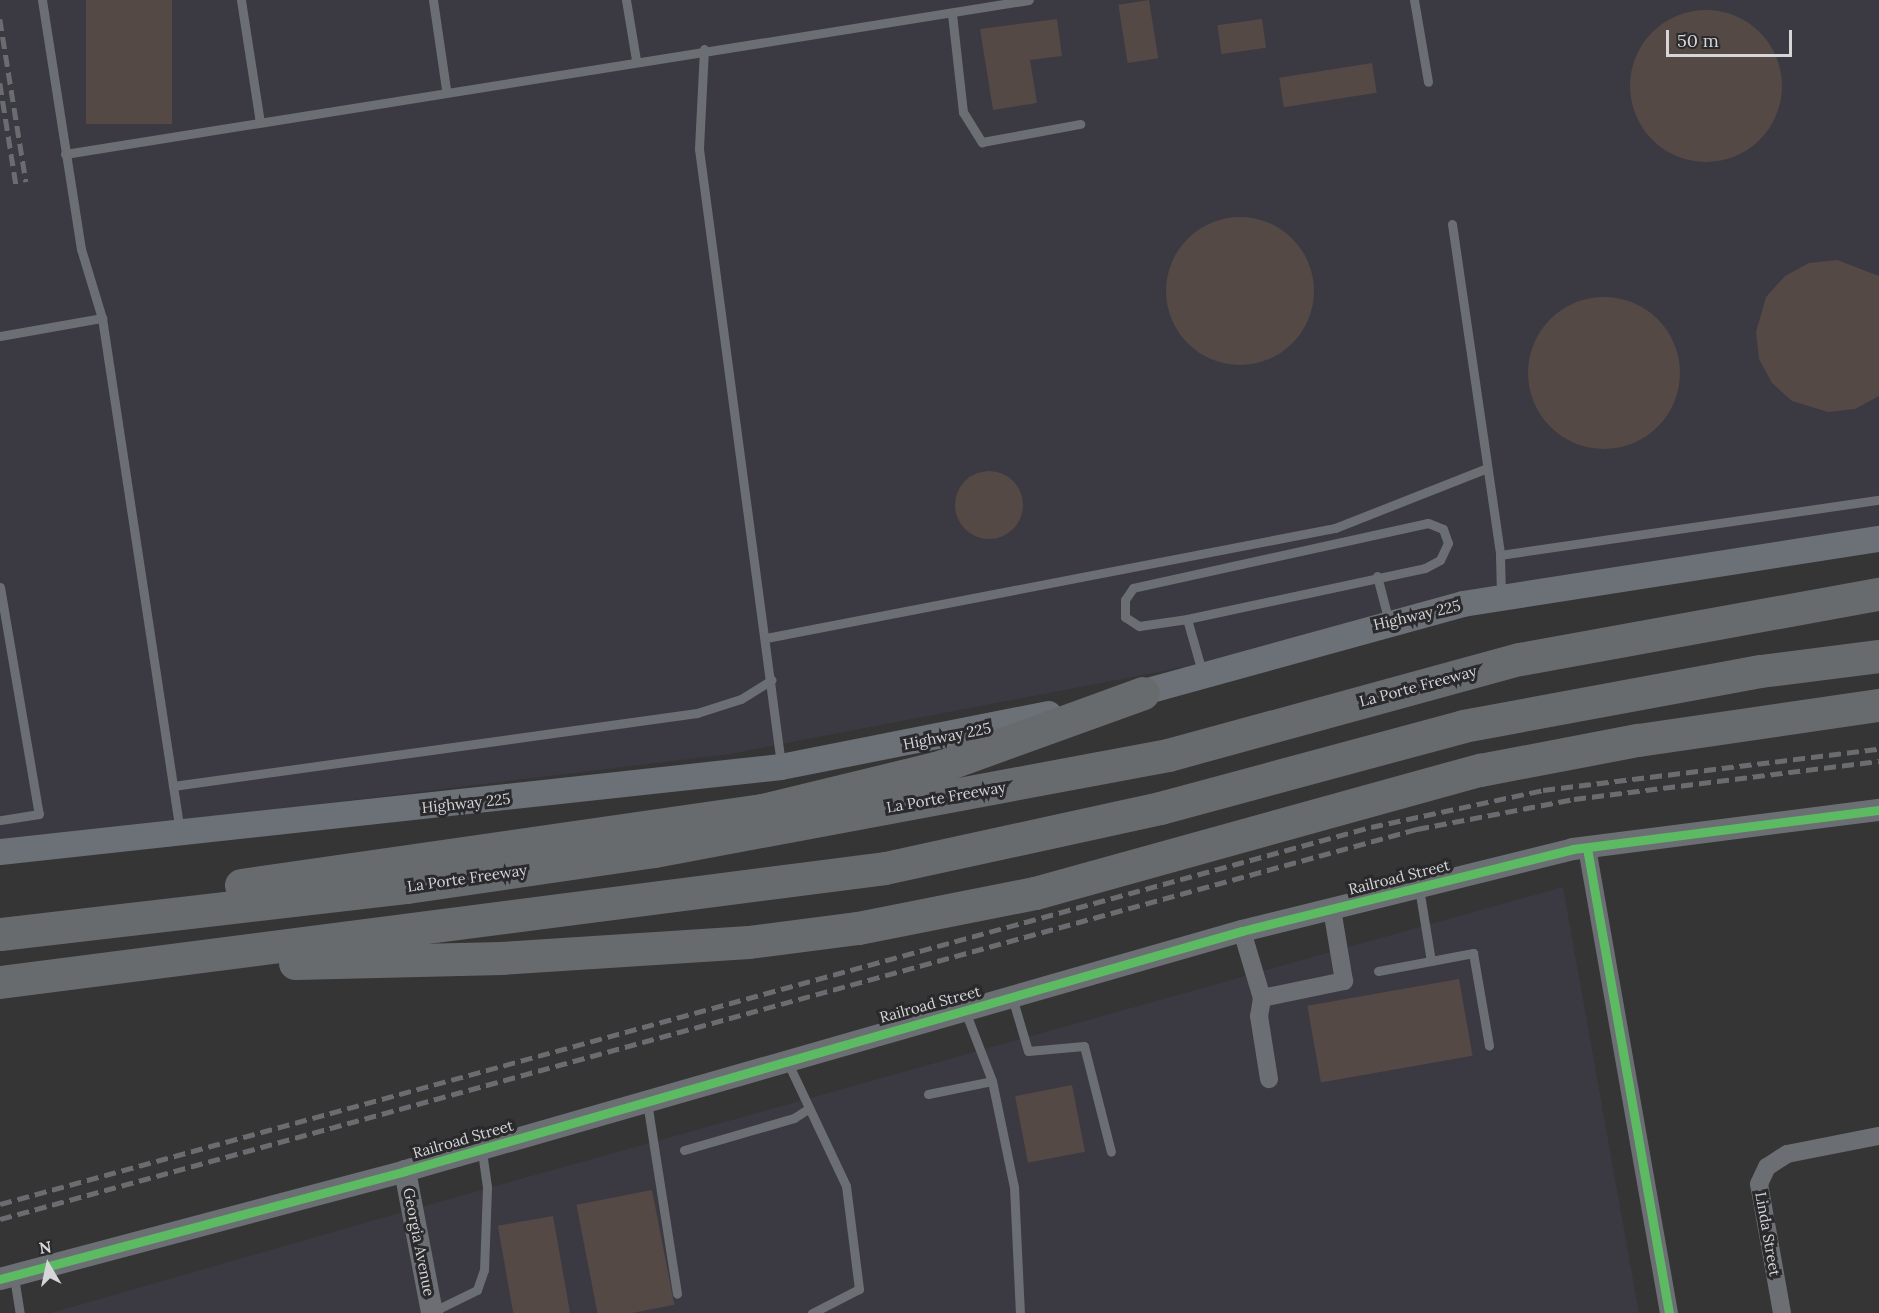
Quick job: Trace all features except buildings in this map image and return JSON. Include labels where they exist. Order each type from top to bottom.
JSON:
[{"type":"highway","name":"La Porte Freeway","points":[[0,934],[407,886],[654,850],[1168,756],[1521,659],[1879,594]]},
{"type":"highway","points":[[0,982],[885,868],[1160,808],[1463,726],[1760,671],[1879,656]]},
{"type":"highway","points":[[0,924],[357,866],[762,810],[936,768],[1143,693]]},
{"type":"highway","points":[[122,966],[501,958],[748,942],[858,928],[1035,893],[1480,770],[1638,740],[1879,705]]},
{"type":"main road","name":"Highway 225","points":[[0,852],[180,835],[782,767],[1143,693],[1389,622],[1501,597],[1879,539]]},
{"type":"street","name":"Railroad Street","points":[[7,1277],[405,1171],[647,1102],[786,1059],[1242,931],[1587,848],[1879,810]]},
{"type":"street","points":[[1587,848],[1669,1313]]},
{"type":"street","points":[[1262,998],[1344,981],[1332,909]]},
{"type":"street","points":[[1242,931],[1262,998],[1259,1017],[1269,1079]]},
{"type":"street","name":"Linda Street","points":[[1782,1313],[1759,1184],[1767,1167],[1787,1154],[1879,1136]]},
{"type":"street","name":"Georgia Avenue","points":[[405,1171],[432,1312]]},
{"type":"lane","points":[[42,0],[81,249],[102,318],[180,835]]},
{"type":"lane","points":[[241,0],[260,123]]},
{"type":"lane","points":[[433,0],[446,89]]},
{"type":"lane","points":[[626,0],[636,60]]},
{"type":"lane","points":[[65,154],[260,123],[446,89],[952,14],[1029,0]]},
{"type":"lane","points":[[1414,0],[1428,82]]},
{"type":"lane","points":[[952,14],[963,112],[982,142],[1080,124]]},
{"type":"lane","points":[[704,49],[699,149],[782,767]]},
{"type":"lane","points":[[1452,224],[1500,555],[1501,597]]},
{"type":"lane","points":[[0,336],[102,318]]},
{"type":"lane","points":[[766,638],[1335,528],[1487,468]]},
{"type":"lane","points":[[1500,555],[1879,500]]},
{"type":"lane","points":[[1428,523],[1443,529],[1448,543],[1440,560],[1187,619],[1139,626],[1125,617],[1125,600],[1133,588],[1428,523]]},
{"type":"lane","points":[[1377,576],[1389,622]]},
{"type":"lane","points":[[0,587],[39,814],[0,820]]},
{"type":"lane","points":[[1187,619],[1203,675]]},
{"type":"lane","points":[[173,786],[697,713],[741,699],[771,680]]},
{"type":"lane","points":[[1419,888],[1431,961]]},
{"type":"lane","points":[[1378,971],[1473,953],[1489,1046]]},
{"type":"lane","points":[[1012,997],[1028,1051],[1084,1046],[1111,1152]]},
{"type":"lane","points":[[965,1010],[992,1082],[1014,1187],[1020,1313]]},
{"type":"lane","points":[[786,1059],[846,1186],[859,1289],[812,1313]]},
{"type":"lane","points":[[928,1094],[992,1082]]},
{"type":"lane","points":[[647,1102],[677,1294]]},
{"type":"lane","points":[[684,1150],[794,1118],[808,1109]]},
{"type":"lane","points":[[432,1312],[477,1290],[484,1270],[487,1187],[482,1149]]},
{"type":"lane","points":[[7,1277],[20,1313]]},
{"type":"shaded area","points":[[0,0],[1879,0],[1879,534],[730,754],[0,843]]},
{"type":"shaded area","points":[[1563,887],[1639,1313],[51,1313],[371,1221]]},
{"type":"railway","points":[[0,19],[26,182]]},
{"type":"railway","points":[[0,83],[16,184]]},
{"type":"railway","points":[[0,1204],[1371,827],[1543,790],[1879,749]]},
{"type":"railway","points":[[0,1219],[1417,829],[1574,799],[1879,761]]},
{"type":"cycle path","points":[[0,1279],[405,1171],[1242,931],[1573,849],[1879,810]]},
{"type":"cycle path","points":[[1587,848],[1669,1313]]}]
